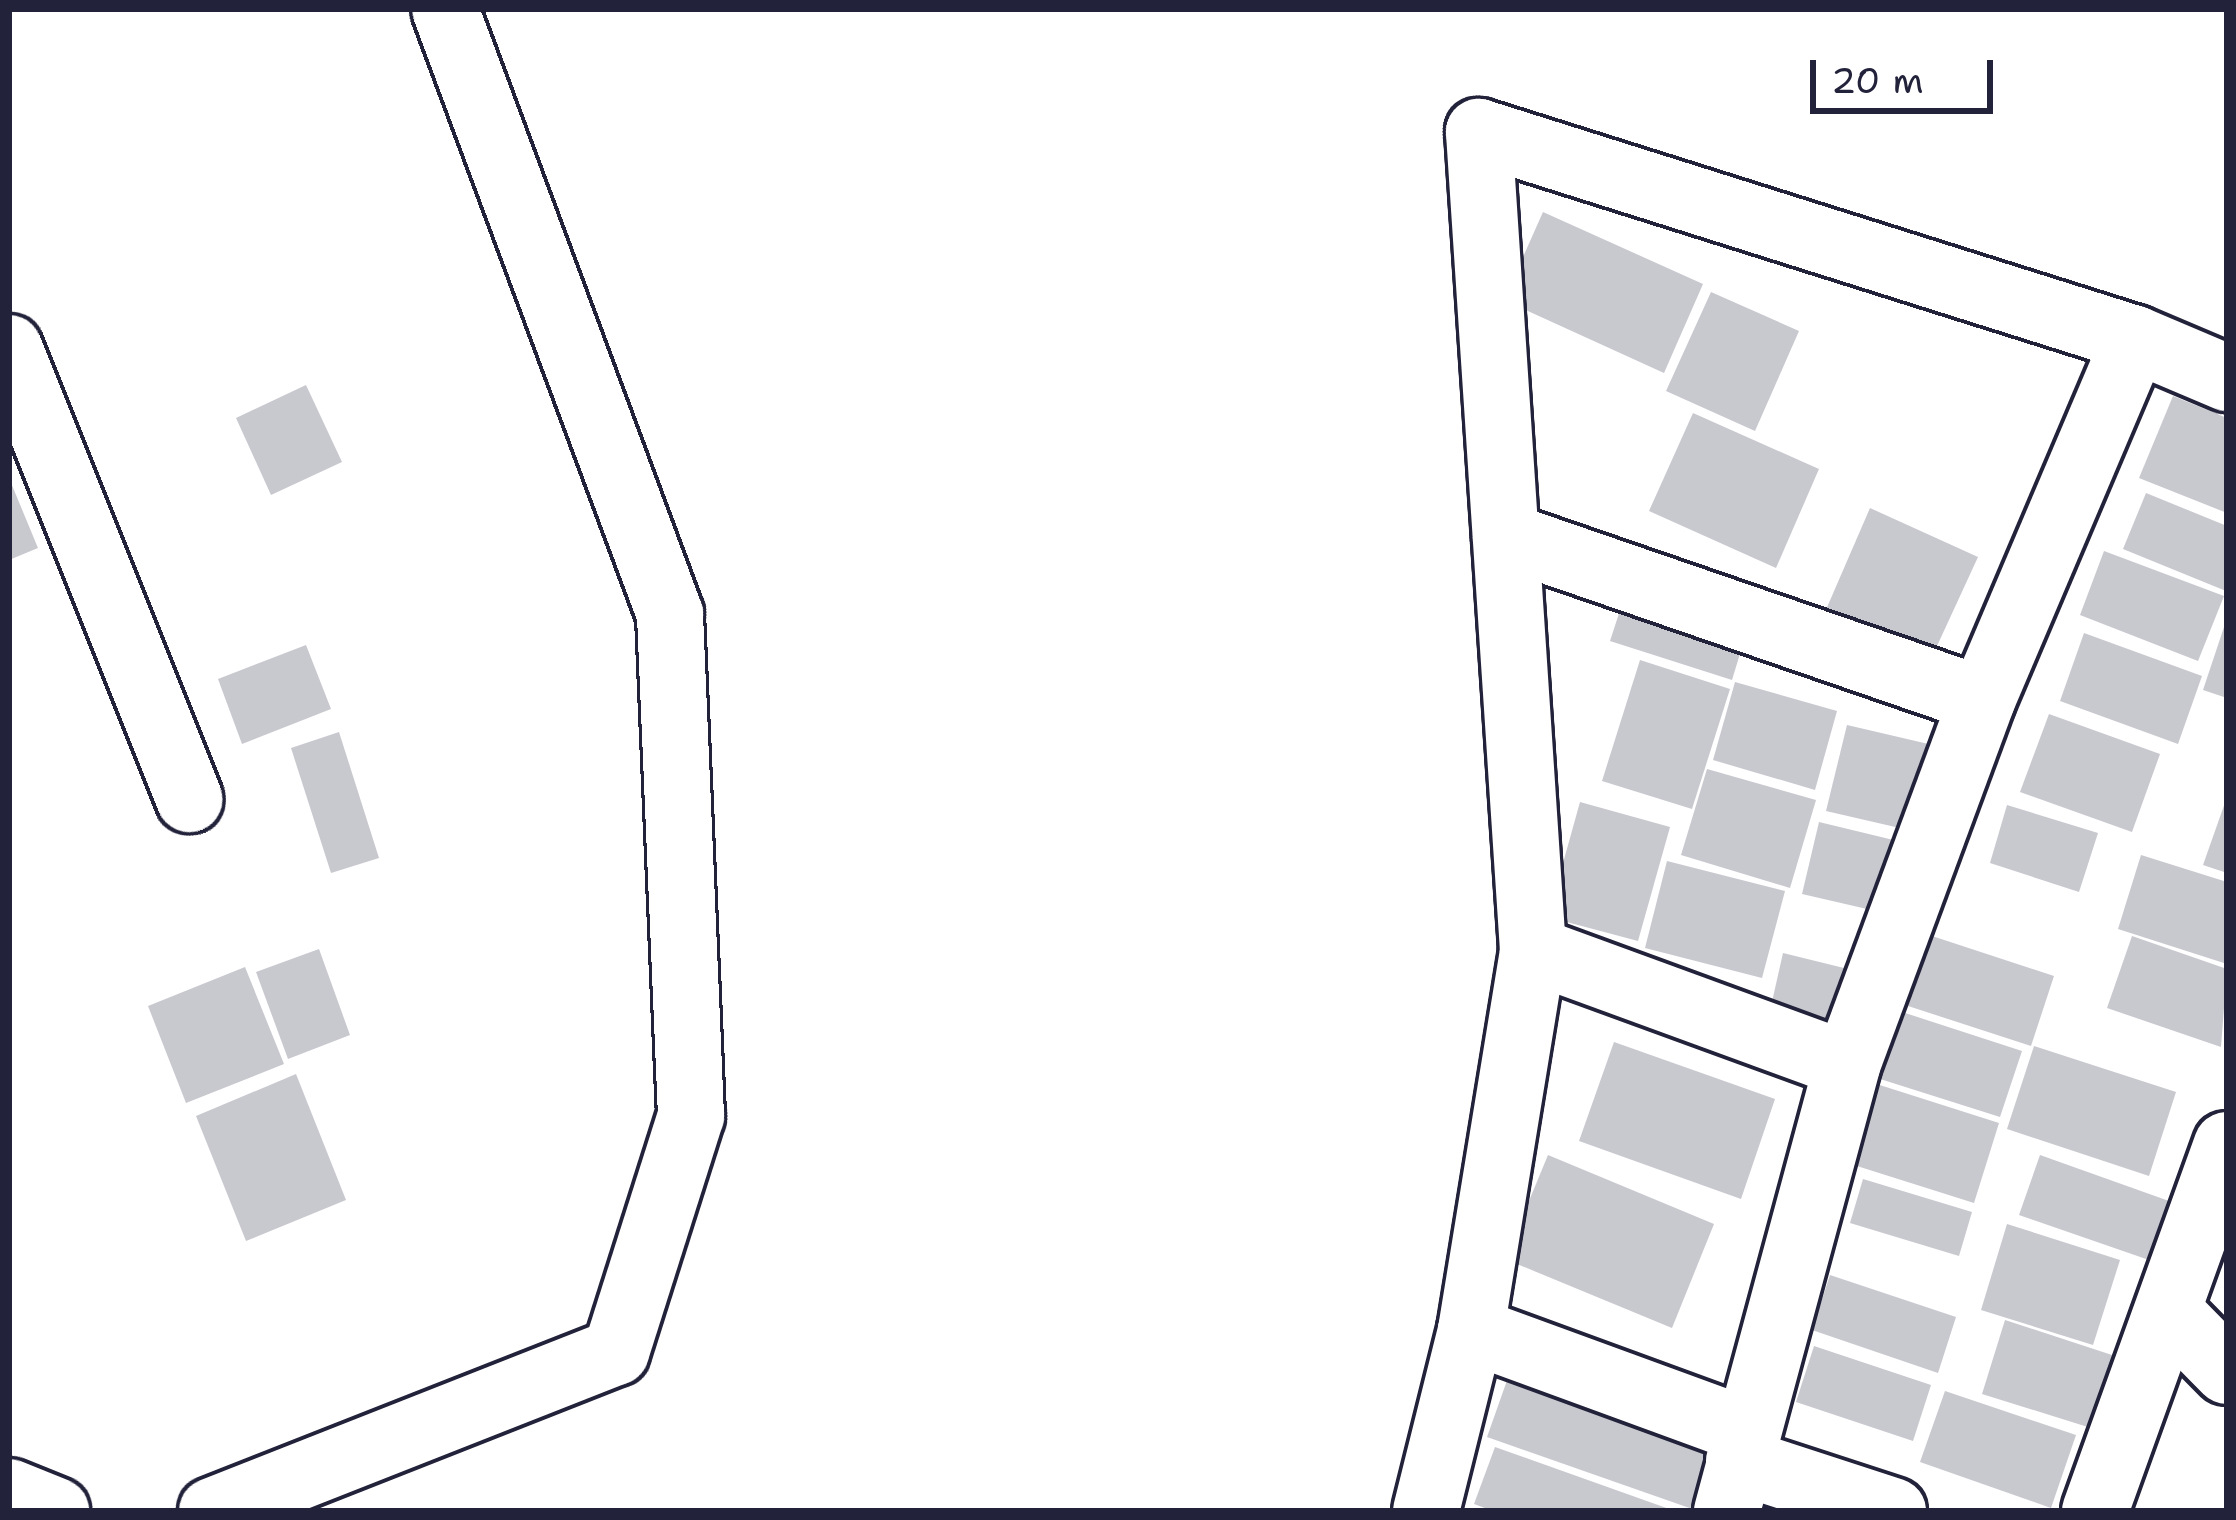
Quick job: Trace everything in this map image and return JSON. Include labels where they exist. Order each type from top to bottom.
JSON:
[{"type":"street","points":[[212,1511],[616,1352],[691,1116],[670,614],[445,9]]},
{"type":"street","points":[[1426,1511],[1471,1330],[1533,950],[1479,132],[2135,339],[2227,378]]},
{"type":"street","points":[[1738,1468],[1847,1065],[1982,700],[2135,339]]},
{"type":"street","points":[[9,348],[189,799]]},
{"type":"street","points":[[1506,536],[1982,700]]},
{"type":"street","points":[[1533,950],[1847,1065]]},
{"type":"street","points":[[2096,1511],[2227,1145]]},
{"type":"street","points":[[2168,1311],[2227,1372]]},
{"type":"street","points":[[1471,1330],[1738,1468],[1893,1511]]},
{"type":"street","points":[[9,1492],[56,1511]]},
{"type":"building","points":[[1543,212],[1703,284],[1664,373],[1504,300]]},
{"type":"building","points":[[1711,292],[1799,331],[1755,431],[1666,391]]},
{"type":"building","points":[[306,385],[342,462],[271,495],[236,418]]},
{"type":"building","points":[[2173,396],[2227,418],[2227,513],[2139,478]]},
{"type":"building","points":[[1693,413],[1819,469],[1776,568],[1649,511]]},
{"type":"building","points":[[9,478],[38,548],[9,560]]},
{"type":"building","points":[[2146,493],[2227,526],[2226,591],[2123,549]]},
{"type":"building","points":[[1870,508],[1978,557],[1931,659],[1825,612]]},
{"type":"building","points":[[2104,551],[2224,596],[2198,661],[2080,615]]},
{"type":"building","points":[[1625,595],[1746,634],[1732,680],[1610,641]]},
{"type":"building","points":[[2227,622],[2227,698],[2203,690]]},
{"type":"building","points":[[2084,633],[2202,676],[2178,744],[2060,701]]},
{"type":"building","points":[[306,645],[331,709],[242,744],[218,679]]},
{"type":"building","points":[[1640,660],[1730,689],[1692,809],[1602,781]]},
{"type":"building","points":[[1735,682],[1837,711],[1815,790],[1713,760]]},
{"type":"building","points":[[2049,714],[2160,754],[2132,832],[2020,792]]},
{"type":"building","points":[[1847,725],[1937,746],[1917,832],[1826,811]]},
{"type":"building","points":[[339,732],[379,858],[331,873],[291,748]]},
{"type":"building","points":[[1707,769],[1816,800],[1790,888],[1681,855]]},
{"type":"building","points":[[2227,797],[2227,873],[2203,865]]},
{"type":"building","points":[[1580,802],[1670,827],[1638,941],[1548,917]]},
{"type":"building","points":[[2007,805],[2098,833],[2079,892],[1990,863]]},
{"type":"building","points":[[1819,822],[1910,844],[1893,915],[1802,894]]},
{"type":"building","points":[[2141,855],[2227,882],[2227,964],[2118,929]]},
{"type":"building","points":[[1667,861],[1785,891],[1762,978],[1645,948]]},
{"type":"building","points":[[1929,935],[2054,976],[2031,1046],[1905,1005]]},
{"type":"building","points":[[2132,936],[2227,969],[2221,1047],[2107,1008]]},
{"type":"building","points":[[319,949],[350,1035],[288,1059],[256,972]]},
{"type":"building","points":[[1783,953],[1848,969],[1831,1039],[1767,1024]]},
{"type":"building","points":[[245,967],[284,1064],[186,1103],[148,1006]]},
{"type":"building","points":[[1899,1011],[2022,1051],[2000,1117],[1877,1078]]},
{"type":"building","points":[[1614,1042],[1775,1099],[1741,1199],[1579,1141]]},
{"type":"building","points":[[2034,1046],[2176,1092],[2149,1176],[2007,1129]]},
{"type":"building","points":[[296,1074],[346,1200],[246,1241],[196,1116]]},
{"type":"building","points":[[1864,1080],[1999,1123],[1974,1203],[1838,1160]]},
{"type":"building","points":[[1548,1155],[1714,1224],[1672,1328],[1505,1259]]},
{"type":"building","points":[[2040,1155],[2169,1201],[2149,1260],[2019,1215]]},
{"type":"building","points":[[1863,1179],[1972,1212],[1959,1256],[1850,1223]]},
{"type":"building","points":[[2007,1224],[2120,1260],[2093,1345],[1981,1310]]},
{"type":"building","points":[[1830,1275],[1956,1317],[1938,1373],[1812,1330]]},
{"type":"building","points":[[2005,1320],[2115,1356],[2091,1428],[1982,1394]]},
{"type":"building","points":[[1814,1346],[1931,1385],[1913,1441],[1796,1402]]},
{"type":"building","points":[[1510,1372],[1720,1448],[1698,1511],[1487,1437]]},
{"type":"building","points":[[1945,1391],[2076,1435],[2051,1508],[1920,1462]]},
{"type":"building","points":[[1495,1447],[1672,1511],[1493,1511],[1474,1504]]}]
